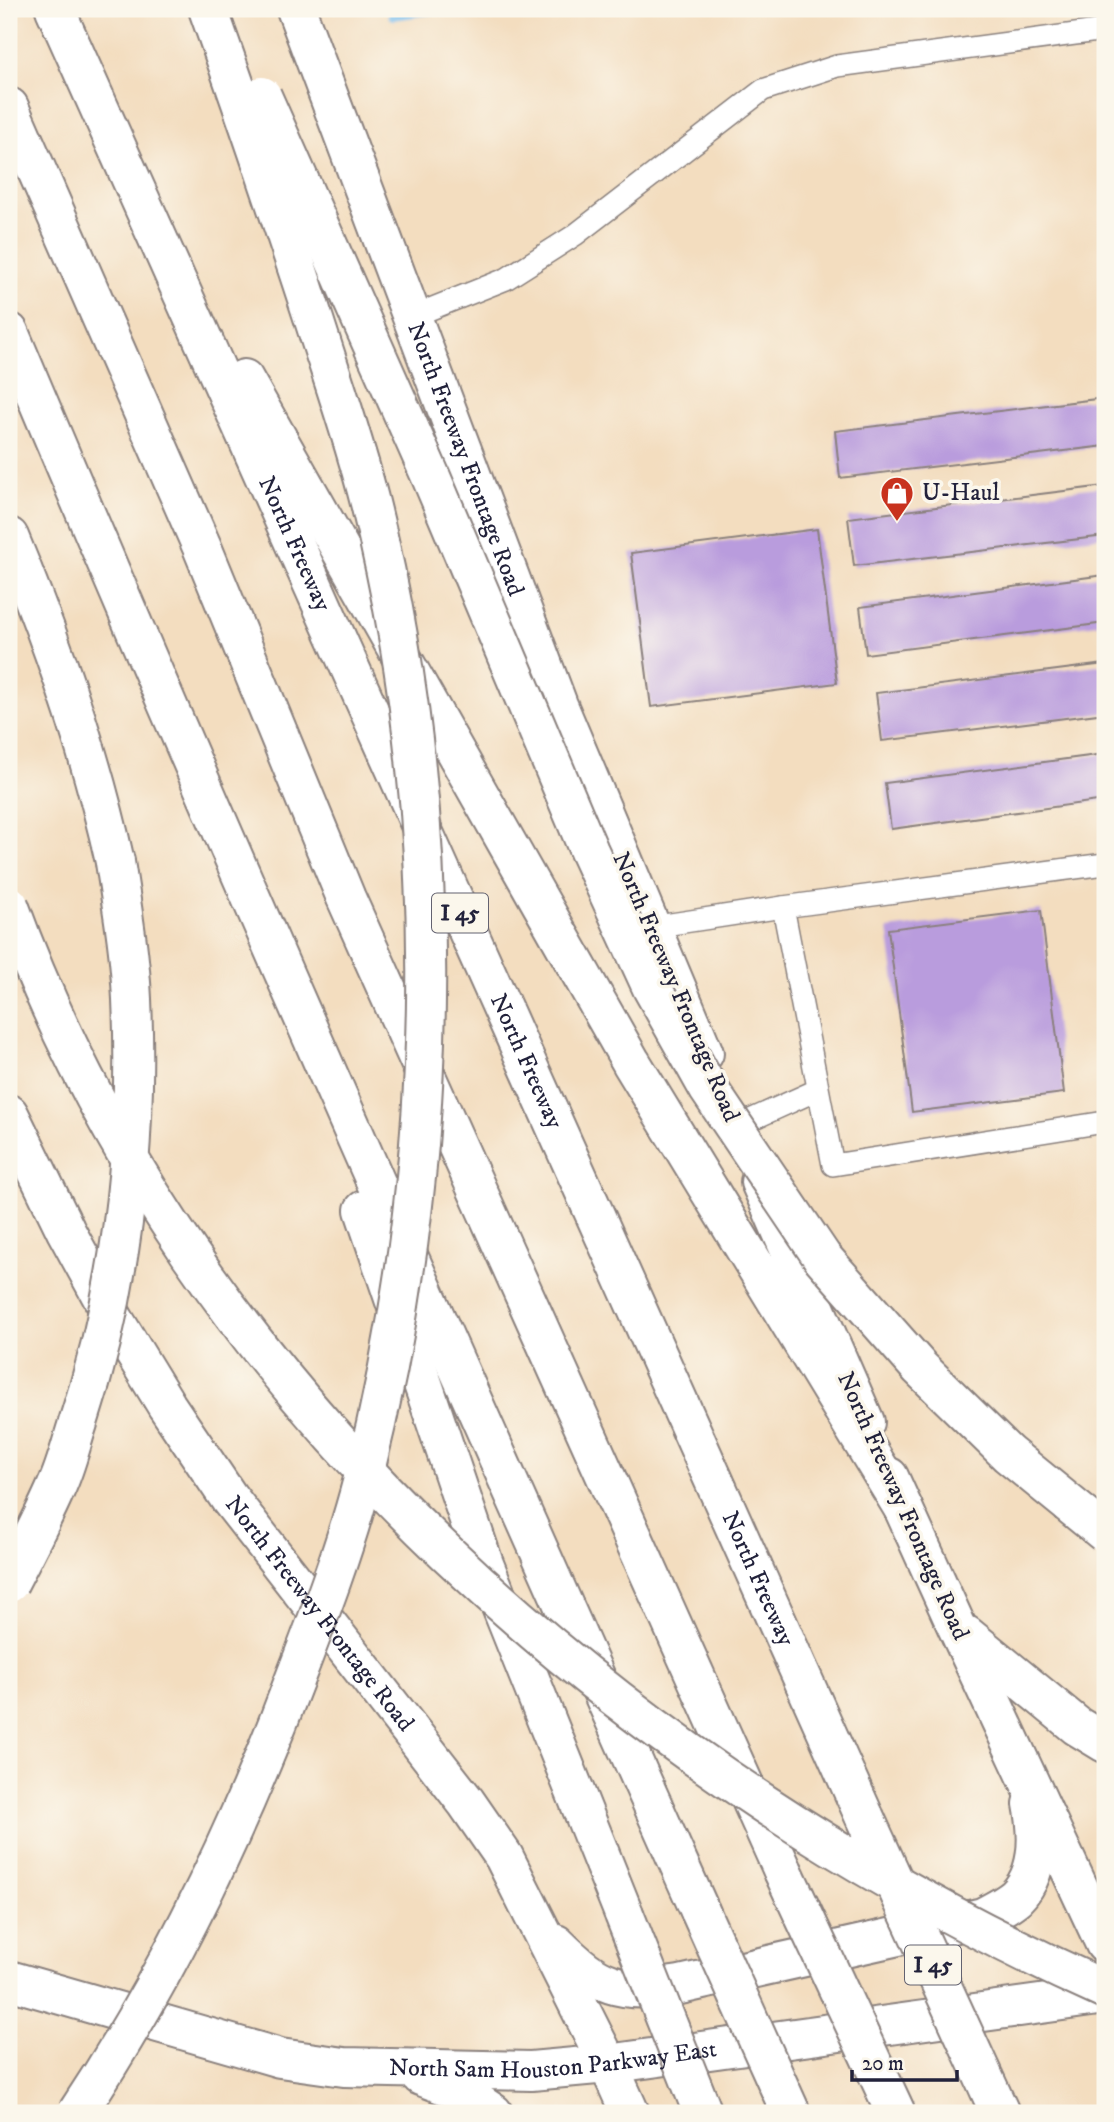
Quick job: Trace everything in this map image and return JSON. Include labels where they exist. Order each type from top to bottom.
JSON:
[{"type":"main road","name":"North Freeway","points":[[55,9],[865,1818],[1000,2113]]},
{"type":"main road","points":[[77,2113],[102,2077],[169,1961],[202,1894],[261,1764],[316,1625],[362,1484],[378,1410],[394,1331],[409,1231],[419,1133],[425,985],[422,859],[417,778],[390,598],[370,504],[344,412],[208,9]]},
{"type":"main road","points":[[224,9],[431,477],[589,851],[652,988],[708,1088],[822,1257],[920,1368],[1008,1454],[1105,1533]]},
{"type":"main road","name":"North Freeway Frontage Road","points":[[296,9],[558,705],[735,1127],[903,1508],[1105,1944]]},
{"type":"main road","points":[[9,107],[202,547],[346,898],[783,1871],[896,2113]]},
{"type":"main road","points":[[129,176],[631,1062],[903,1508]]},
{"type":"main road","points":[[9,332],[138,641],[791,2113]]},
{"type":"main road","points":[[9,537],[54,649],[100,794],[126,934],[132,997],[133,1069],[125,1213],[117,1273],[96,1369],[57,1486],[9,1583]]},
{"type":"main road","points":[[9,905],[57,1024],[106,1121],[162,1210],[217,1294],[322,1425],[391,1500],[483,1587],[579,1667],[676,1742],[843,1854],[986,1934],[1105,1993]]},
{"type":"main road","points":[[284,973],[484,1564],[703,2113]]},
{"type":"main road","name":"North Freeway Frontage Road","points":[[9,1114],[66,1231],[115,1321],[166,1406],[229,1498],[466,1802],[504,1857],[630,2113]]},
{"type":"main road","points":[[957,1627],[1077,1726],[1105,1743]]},
{"type":"main road","points":[[531,1909],[556,1944],[583,1969],[603,1982],[622,1988],[647,1990],[984,1917],[1015,1897],[1031,1878],[1038,1832],[1030,1782]]},
{"type":"main road","name":"North Sam Houston Parkway East","points":[[9,1980],[280,2058],[344,2067],[403,2070],[531,2071],[608,2064],[1105,1993]]},
{"type":"main road","points":[[973,2053],[1009,2113]]},
{"type":"main road","points":[[403,2070],[460,2091],[493,2113]]},
{"type":"lane","points":[[413,316],[506,279],[575,235],[763,90],[837,66],[1105,30]]},
{"type":"lane","points":[[651,927],[1105,864]]},
{"type":"lane","points":[[783,907],[833,1165],[1105,1122]]},
{"type":"lane","points":[[735,1127],[817,1090]]},
{"type":"building","points":[[1105,398],[1105,446],[840,478],[835,431]]},
{"type":"building","points":[[1105,486],[1105,536],[854,566],[848,518]]},
{"type":"building","points":[[817,529],[837,683],[651,707],[631,553]]},
{"type":"building","points":[[1105,575],[1105,623],[866,654],[860,607]]},
{"type":"building","points":[[1105,664],[1105,713],[882,741],[876,693]]},
{"type":"building","points":[[1105,754],[1105,800],[891,829],[885,783]]},
{"type":"building","points":[[1041,910],[1064,1093],[912,1112],[888,929]]},
{"type":"waterway","points":[[393,15],[434,9]]},
{"type":"place","name":"U-Haul","points":[[897,523]]}]
